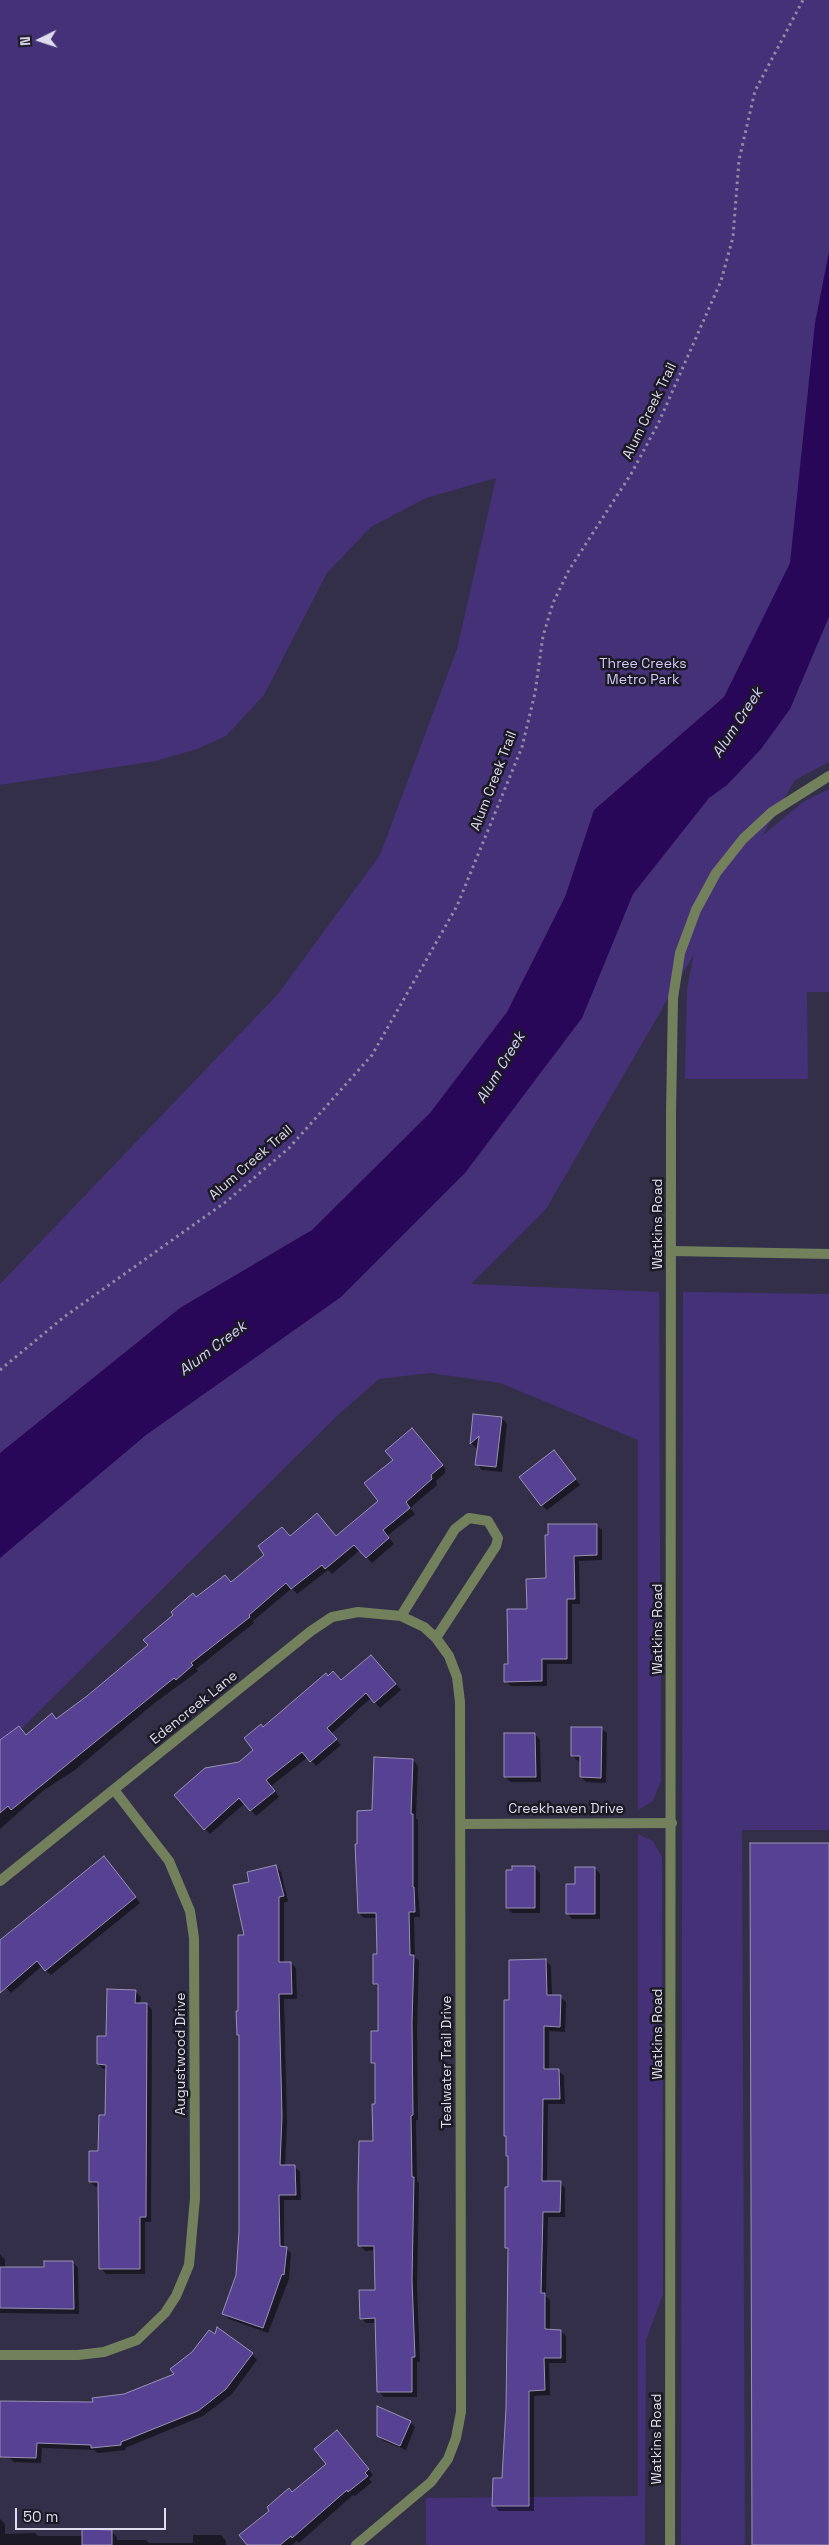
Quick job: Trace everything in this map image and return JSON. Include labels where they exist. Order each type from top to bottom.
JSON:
[{"type":"street","name":"Watkins Road","points":[[670,2545],[673,998],[680,954],[696,910],[716,873],[743,839],[772,812],[829,776]]},
{"type":"street","points":[[672,1251],[829,1254]]},
{"type":"street","points":[[400,1616],[455,1528],[469,1518],[488,1522],[498,1538],[496,1546],[436,1638]]},
{"type":"street","name":"Edencreek Lane","points":[[0,1881],[115,1791],[311,1630],[332,1617],[358,1612],[400,1616],[424,1627]]},
{"type":"street","name":"Tealwater Trail Drive","points":[[356,2545],[418,2495],[448,2460],[456,2438],[461,2412],[460,1702],[454,1670],[449,1656],[436,1638],[424,1627]]},
{"type":"street","name":"Augustwood Drive","points":[[0,2355],[78,2355],[104,2352],[137,2340],[165,2314],[176,2296],[189,2265],[194,2223],[194,1938],[190,1912],[169,1861],[115,1791]]},
{"type":"street","name":"Creekhaven Drive","points":[[461,1824],[672,1823]]},
{"type":"path","name":"Alum Creek Trail","points":[[0,1370],[64,1317],[227,1201],[289,1148],[372,1054],[456,906],[522,747],[535,693],[543,636],[553,602],[569,570],[631,474],[658,424],[721,281],[733,237],[739,160],[755,90],[803,0]]},
{"type":"green space","name":"Three Creeks Metro Park","points":[[0,0],[829,0],[829,762],[795,780],[762,836],[803,802],[829,789],[829,992],[807,992],[808,1079],[685,1079],[687,989],[694,954],[546,1209],[471,1284],[659,1292],[661,1781],[653,1801],[638,1810],[638,1440],[500,1383],[430,1373],[379,1379],[339,1414],[0,1750],[0,1284],[278,994],[380,855],[457,649],[496,478],[426,498],[371,527],[327,573],[264,695],[226,736],[197,749],[156,761],[0,785]]},
{"type":"green space","points":[[683,1292],[829,1294],[829,1830],[742,1830],[745,2545],[681,2545]]},
{"type":"green space","points":[[638,1834],[653,1841],[662,1857],[663,2294],[646,2340],[645,2545],[426,2545],[426,2498],[638,2496]]},
{"type":"water","name":"Alum Creek","points":[[829,252],[829,617],[790,709],[761,749],[727,785],[709,798],[633,894],[582,1018],[465,1173],[341,1297],[146,1435],[0,1558],[0,1453],[180,1308],[312,1230],[430,1113],[507,1012],[565,897],[594,810],[724,697],[790,563],[815,323]]},
{"type":"building","points":[[473,1414],[502,1417],[496,1467],[475,1465],[479,1436],[470,1444]]},
{"type":"building","points":[[412,1428],[443,1465],[431,1475],[432,1479],[406,1502],[410,1508],[383,1530],[389,1538],[366,1558],[354,1545],[325,1569],[322,1565],[291,1589],[286,1583],[249,1615],[250,1617],[191,1663],[193,1665],[176,1680],[174,1678],[11,1810],[8,1806],[0,1813],[0,1740],[19,1726],[26,1735],[52,1713],[56,1719],[87,1696],[148,1645],[143,1640],[173,1615],[171,1612],[193,1593],[196,1597],[225,1575],[231,1582],[264,1555],[258,1546],[282,1527],[290,1536],[317,1513],[336,1536],[378,1501],[364,1483],[393,1460],[385,1451]]},
{"type":"building","points":[[554,1450],[576,1479],[541,1506],[519,1477]]},
{"type":"building","points":[[548,1524],[597,1524],[597,1555],[574,1556],[575,1599],[567,1599],[567,1659],[542,1659],[542,1681],[504,1682],[504,1664],[508,1664],[507,1609],[527,1609],[526,1579],[546,1578],[545,1535],[548,1535]]},
{"type":"building","points":[[371,1655],[396,1684],[374,1703],[366,1693],[327,1728],[337,1739],[310,1762],[302,1752],[266,1780],[275,1791],[250,1811],[239,1798],[204,1830],[174,1795],[205,1768],[239,1762],[253,1750],[244,1738],[261,1724],[263,1727],[326,1673],[328,1676],[333,1671],[341,1680]]},
{"type":"building","points":[[571,1727],[602,1727],[601,1778],[580,1777],[580,1756],[571,1756]]},
{"type":"building","points":[[504,1733],[535,1733],[536,1777],[504,1777]]},
{"type":"building","points":[[374,1757],[413,1759],[411,1814],[413,1814],[415,1912],[409,1912],[410,1955],[414,1955],[412,2022],[413,2115],[411,2116],[412,2177],[414,2177],[412,2280],[415,2357],[412,2357],[412,2392],[377,2392],[375,2318],[360,2319],[359,2290],[375,2290],[374,2246],[358,2246],[358,2188],[359,2141],[373,2141],[372,2104],[375,2104],[375,2063],[371,2063],[371,2031],[378,2031],[378,1984],[373,1984],[373,1954],[377,1954],[376,1913],[358,1913],[355,1844],[357,1844],[357,1811],[372,1810]]},
{"type":"building","points":[[750,1843],[829,1843],[829,2545],[752,2545]]},
{"type":"building","points":[[104,1856],[136,1897],[45,1971],[37,1961],[0,1993],[0,1940]]},
{"type":"building","points":[[276,1865],[284,1896],[279,1897],[279,1962],[291,1962],[292,1994],[279,1994],[282,2116],[280,2165],[295,2165],[296,2195],[279,2195],[280,2246],[287,2247],[284,2275],[282,2274],[263,2328],[222,2314],[236,2275],[239,2231],[239,2035],[237,2035],[236,2011],[238,2011],[238,1935],[244,1935],[233,1885],[249,1882],[247,1872]]},
{"type":"building","points":[[512,1866],[535,1866],[535,1908],[506,1908],[506,1870],[512,1870]]},
{"type":"building","points":[[575,1867],[595,1867],[595,1914],[566,1914],[566,1884],[575,1884]]},
{"type":"building","points":[[546,1959],[547,1995],[561,1995],[560,2027],[544,2026],[544,2069],[559,2069],[560,2099],[543,2099],[542,2181],[561,2181],[560,2212],[543,2212],[541,2293],[545,2293],[545,2329],[561,2330],[561,2358],[544,2358],[545,2390],[529,2391],[529,2506],[492,2506],[493,2478],[502,2478],[506,2408],[508,2248],[505,2248],[505,2187],[508,2187],[508,2156],[506,2156],[506,2136],[504,2136],[504,2000],[509,2000],[509,1960]]},
{"type":"building","points":[[107,1989],[136,1990],[135,2003],[147,2003],[146,2217],[140,2217],[140,2269],[99,2269],[98,2182],[89,2182],[89,2151],[98,2151],[99,2115],[105,2115],[106,2065],[97,2064],[97,2036],[106,2036]]},
{"type":"building","points":[[44,2261],[73,2261],[74,2309],[0,2308],[0,2267],[44,2267]]},
{"type":"building","points":[[217,2327],[253,2353],[226,2389],[198,2411],[121,2442],[121,2445],[91,2448],[91,2445],[37,2443],[36,2458],[0,2457],[0,2401],[93,2402],[92,2398],[124,2394],[174,2374],[170,2369],[192,2352],[209,2330],[215,2334]]},
{"type":"building","points":[[377,2406],[411,2421],[400,2446],[377,2436]]},
{"type":"building","points":[[337,2430],[369,2469],[365,2473],[368,2476],[348,2492],[347,2490],[292,2538],[291,2536],[280,2545],[247,2545],[239,2535],[269,2511],[267,2507],[289,2488],[292,2492],[326,2464],[314,2449]]},
{"type":"building","points":[[82,2529],[112,2530],[112,2545],[82,2545]]}]
